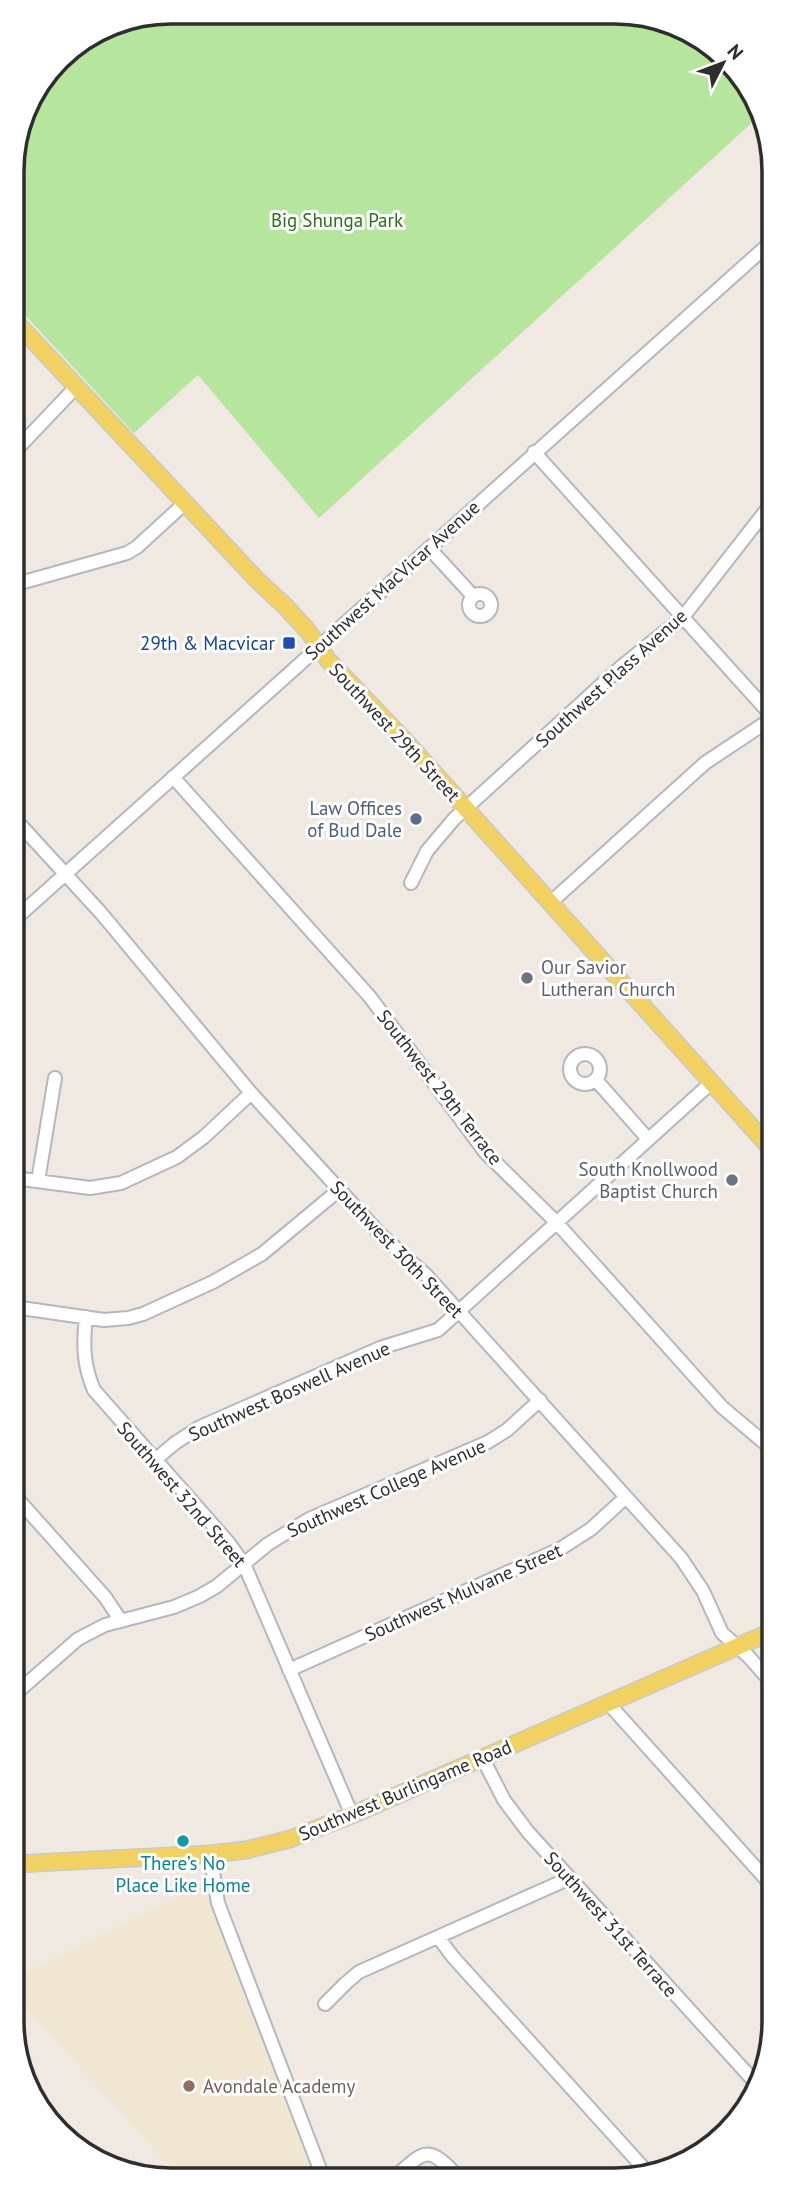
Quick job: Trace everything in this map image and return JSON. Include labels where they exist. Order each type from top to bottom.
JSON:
[{"type":"main road","name":"Southwest 29th Street","points":[[25,332],[284,605],[362,697],[761,1138]]},
{"type":"main road","name":"Southwest Burlingame Road","points":[[24,1864],[210,1854],[246,1850],[290,1839],[352,1815],[761,1636]]},
{"type":"street","name":"Southwest MacVicar Avenue","points":[[25,910],[762,250]]},
{"type":"street","points":[[25,441],[76,387]]},
{"type":"street","points":[[534,452],[762,706]]},
{"type":"street","points":[[25,582],[127,553],[185,503]]},
{"type":"street","name":"Southwest Plass Avenue","points":[[411,883],[432,843],[466,809],[621,667],[683,617],[762,515]]},
{"type":"street","points":[[429,548],[473,596]]},
{"type":"street","points":[[550,903],[705,763],[762,723]]},
{"type":"street","name":"Southwest 29th Terrace","points":[[173,777],[370,997],[485,1152],[557,1223],[722,1407],[761,1440]]},
{"type":"street","name":"Southwest 30th Street","points":[[25,829],[66,872],[251,1093],[379,1233],[427,1276],[681,1558],[703,1591],[722,1633],[761,1672]]},
{"type":"street","points":[[38,1181],[55,1078]]},
{"type":"street","points":[[596,1080],[648,1139]]},
{"type":"street","name":"Southwest Boswell Avenue","points":[[155,1460],[200,1427],[380,1348],[431,1333],[444,1326],[712,1082]]},
{"type":"street","points":[[24,1179],[90,1188],[130,1179],[165,1164],[196,1144],[251,1093]]},
{"type":"street","points":[[24,1308],[104,1320],[128,1318],[213,1282],[262,1254],[339,1190]]},
{"type":"street","name":"Southwest 32nd Street","points":[[86,1317],[83,1342],[85,1362],[94,1390],[228,1542],[244,1564],[352,1815]]},
{"type":"street","name":"Southwest College Avenue","points":[[24,1683],[93,1630],[174,1607],[200,1596],[217,1586],[276,1539],[309,1519],[488,1442],[507,1430],[540,1400]]},
{"type":"street","name":"Southwest Mulvane Street","points":[[289,1670],[561,1549],[591,1530],[626,1497]]},
{"type":"street","points":[[24,1506],[105,1597],[121,1621]]},
{"type":"street","points":[[608,1703],[761,1874]]},
{"type":"street","name":"Southwest 31st Terrace","points":[[482,1757],[513,1814],[750,2077]]},
{"type":"street","points":[[210,1854],[218,1903],[320,2168]]},
{"type":"street","points":[[325,2004],[359,1972],[570,1878]]},
{"type":"street","points":[[438,1937],[640,2165]]},
{"type":"street","points":[[404,2168],[415,2158],[427,2154],[442,2159],[450,2168]]},
{"type":"shaded area","name":"Avondale Academy","points":[[207,1882],[208,1898],[313,2168],[171,2168],[24,2005],[24,1973]]},
{"type":"green space","name":"Big Shunga Park","points":[[614,24],[643,27],[688,44],[718,68],[742,98],[752,122],[319,518],[198,375],[134,433],[25,315],[25,162],[30,134],[49,90],[75,61],[90,49],[115,36],[143,27],[162,25]]},
{"type":"place","name":"29th & Macvicar","points":[[289,643]]},
{"type":"place","name":"Law Offices of Bud Dale","points":[[416,819]]},
{"type":"place","name":"Our Savior Lutheran Church","points":[[527,978]]},
{"type":"place","name":"South Knollwood Baptist Church","points":[[732,1180]]},
{"type":"place","name":"There’s No Place Like Home","points":[[183,1841]]},
{"type":"place","name":"Avondale Academy","points":[[189,2086]]}]
